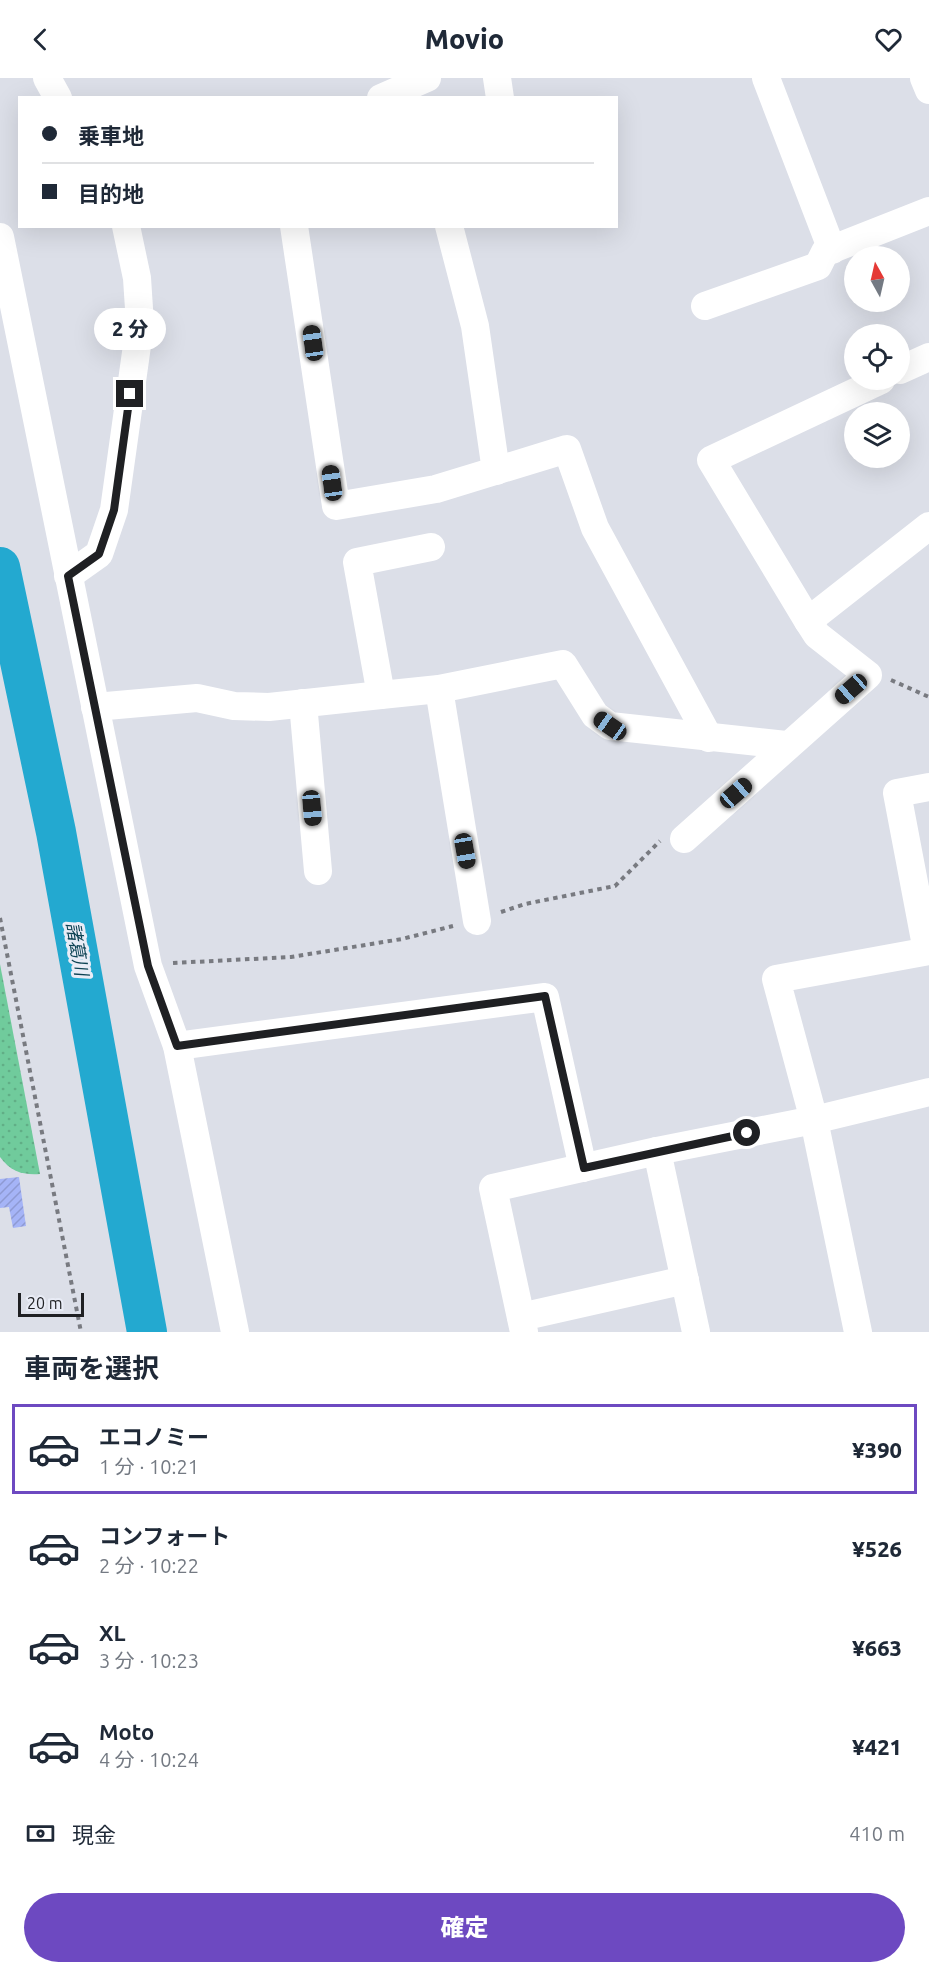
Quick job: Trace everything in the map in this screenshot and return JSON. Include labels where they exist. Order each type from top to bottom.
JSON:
[{"type":"street","points":[[47,78],[57,96]]},
{"type":"street","points":[[386,96],[427,78]]},
{"type":"street","points":[[440,78],[441,96]]},
{"type":"street","points":[[497,78],[500,96]]},
{"type":"street","points":[[766,78],[832,250]]},
{"type":"street","points":[[924,78],[929,90]]},
{"type":"street","points":[[705,306],[818,266],[825,252],[929,211]]},
{"type":"street","points":[[68,576],[99,554],[114,510],[140,324],[137,278],[126,228]]},
{"type":"street","points":[[294,228],[336,506],[436,489],[567,449],[595,528],[709,738]]},
{"type":"street","points":[[449,228],[475,326],[496,471]]},
{"type":"street","points":[[0,237],[148,966],[177,1046],[236,1332]]},
{"type":"street","points":[[910,366],[929,357]]},
{"type":"street","points":[[684,839],[772,762],[786,745],[868,675],[817,635],[711,460],[860,390]]},
{"type":"street","points":[[808,621],[929,526]]},
{"type":"street","points":[[381,695],[357,562],[431,547]]},
{"type":"street","points":[[95,707],[197,698],[234,706],[268,707],[439,689],[563,664],[595,715],[610,726],[786,745]]},
{"type":"street","points":[[439,689],[477,921]]},
{"type":"street","points":[[303,703],[318,871]]},
{"type":"street","points":[[858,1332],[814,1120],[776,979],[928,951],[897,793],[929,787]]},
{"type":"street","points":[[177,1046],[545,996],[584,1168]]},
{"type":"street","points":[[685,1280],[523,1324],[493,1188],[657,1151],[814,1120],[929,1092]]},
{"type":"street","points":[[657,1151],[696,1332]]},
{"type":"path","points":[[868,675],[879,674],[929,697]]},
{"type":"path","points":[[148,966],[202,959],[291,957],[402,939],[477,921],[525,904],[615,886],[657,841],[684,839]]},
{"type":"path","points":[[0,918],[81,1332]]},
{"type":"green space","points":[[0,964],[40,1174],[17,1171],[8,1166],[0,1157]]},
{"type":"building","points":[[19,1177],[26,1226],[13,1228],[9,1207],[0,1208],[0,1179]]},
{"type":"waterway","name":"諸葛川","points":[[0,567],[56,832],[147,1332]]},
{"type":"route","points":[[130,394],[114,510],[99,554],[68,576],[148,966],[177,1046],[545,996],[584,1168],[747,1133]]}]
